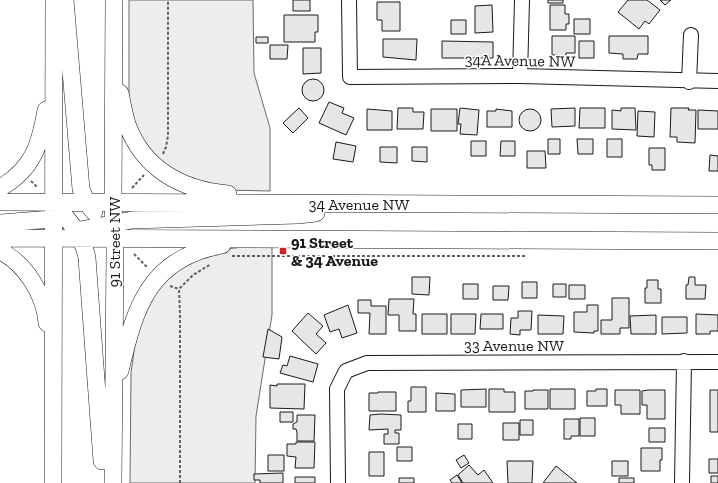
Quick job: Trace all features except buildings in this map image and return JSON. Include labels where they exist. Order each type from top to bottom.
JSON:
[{"type":"main road","points":[[54,0],[54,202],[87,258],[103,483]]},
{"type":"main road","points":[[65,0],[81,189],[90,207],[110,229]]},
{"type":"main road","name":"91 Street NW","points":[[113,483],[110,229],[113,203],[114,0]]},
{"type":"main road","points":[[0,188],[15,178],[33,158],[42,134],[54,62]]},
{"type":"main road","points":[[114,67],[127,124],[140,150],[154,166],[166,175],[208,192],[243,196],[296,196],[373,204]]},
{"type":"main road","name":"34 Avenue NW","points":[[0,202],[54,202],[90,207],[113,203],[718,205]]},
{"type":"main road","points":[[110,229],[132,220],[298,216],[373,204]]},
{"type":"main road","points":[[0,238],[54,239],[90,207]]},
{"type":"main road","points":[[0,223],[259,239],[718,241]]},
{"type":"main road","points":[[54,239],[69,227]]},
{"type":"main road","points":[[53,483],[54,239]]},
{"type":"main road","points":[[113,400],[127,339],[139,304],[158,277],[184,256],[208,248],[259,239]]},
{"type":"main road","points":[[0,251],[8,255],[24,269],[40,297],[47,316],[53,389]]},
{"type":"street","name":"34A Avenue NW","points":[[350,0],[350,77],[520,76],[689,82],[718,81]]},
{"type":"street","points":[[520,76],[522,0]]},
{"type":"street","points":[[689,82],[691,35]]},
{"type":"street","points":[[682,483],[684,361]]},
{"type":"street","name":"33 Avenue NW","points":[[338,483],[336,389],[346,371],[367,363],[718,362]]},
{"type":"path","points":[[132,188],[154,166],[166,147],[168,136],[168,0]]},
{"type":"path","points":[[226,258],[238,256],[528,256]]},
{"type":"path","points":[[180,483],[179,289],[193,275],[215,262]]},
{"type":"shaded area","points":[[129,0],[253,0],[254,73],[270,128],[270,191],[224,190],[167,170],[137,133],[129,97]]},
{"type":"shaded area","points":[[272,247],[272,315],[256,416],[255,483],[130,483],[131,373],[135,344],[140,323],[160,286],[181,266],[225,249]]},
{"type":"place","name":"91 Street & 34 Avenue","points":[[283,251]]}]
